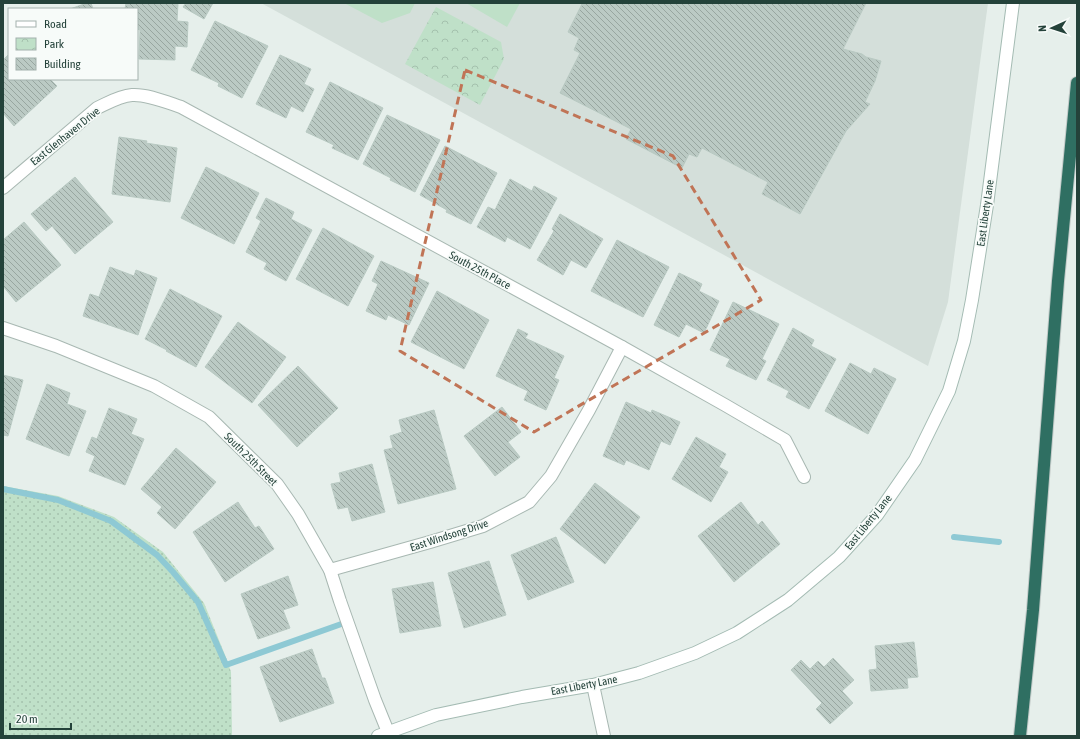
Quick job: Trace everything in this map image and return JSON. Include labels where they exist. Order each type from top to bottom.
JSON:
[{"type":"highway","points":[[1020,736],[1033,610],[1058,281],[1077,84]]},
{"type":"street","name":"East Liberty Lane","points":[[383,734],[436,716],[472,707],[593,685],[639,673],[694,653],[737,633],[788,600],[839,557],[876,515],[915,460],[948,391],[964,341],[987,205],[1013,3]]},
{"type":"street","name":"East Glenhaven Drive","points":[[3,188],[97,108],[114,100],[132,95]]},
{"type":"street","name":"South 25th Place","points":[[132,95],[157,98],[181,106],[622,347],[725,405],[785,440],[804,477]]},
{"type":"street","name":"South 25th Street","points":[[3,328],[56,346],[154,386],[209,417],[277,484],[298,514],[330,570],[375,700],[383,734]]},
{"type":"street","name":"East Windsong Drive","points":[[330,570],[483,526],[529,502],[551,476],[589,410],[622,347]]},
{"type":"street","points":[[593,685],[604,736]]},
{"type":"highlighted area","points":[[465,70],[673,156],[761,300],[534,432],[400,351]]},
{"type":"shaded area","points":[[261,3],[988,3],[948,302],[928,366]]},
{"type":"green space","points":[[344,3],[415,3],[410,13],[382,23]]},
{"type":"green space","points":[[466,3],[520,3],[507,27]]},
{"type":"green space","points":[[436,7],[501,42],[504,59],[480,105],[405,64]]},
{"type":"green space","points":[[3,486],[58,496],[114,517],[163,552],[204,603],[227,660],[231,672],[232,736],[3,736]]},
{"type":"building","points":[[91,3],[93,8],[73,8]]},
{"type":"building","points":[[126,3],[178,3],[177,21],[188,22],[187,47],[175,46],[175,60],[139,59],[140,30],[138,29],[138,8],[125,8]]},
{"type":"building","points":[[186,3],[213,3],[204,19],[183,7]]},
{"type":"building","points":[[579,3],[866,3],[843,49],[881,61],[875,81],[865,102],[870,104],[846,131],[800,214],[762,194],[768,182],[702,148],[697,157],[689,154],[682,168],[626,139],[631,129],[560,93],[580,53],[574,50],[579,38],[568,32],[582,4]]},
{"type":"building","points":[[215,21],[268,46],[242,98],[218,86],[219,83],[191,70]]},
{"type":"building","points":[[8,55],[8,80],[51,80],[57,86],[14,126],[3,113],[3,60]]},
{"type":"building","points":[[280,55],[311,69],[304,84],[314,89],[303,112],[291,106],[286,118],[256,104]]},
{"type":"building","points":[[330,82],[383,108],[358,160],[332,148],[334,145],[306,132]]},
{"type":"building","points":[[387,115],[440,140],[415,192],[390,180],[391,178],[363,164]]},
{"type":"building","points":[[119,137],[147,141],[146,143],[177,148],[170,202],[112,194]]},
{"type":"building","points":[[445,146],[497,173],[471,224],[446,212],[447,210],[420,195]]},
{"type":"building","points":[[206,167],[259,193],[234,244],[181,218]]},
{"type":"building","points":[[75,177],[113,222],[75,254],[52,226],[46,231],[31,214]]},
{"type":"building","points":[[510,179],[532,191],[534,186],[557,198],[530,249],[507,237],[505,242],[477,227],[488,207],[495,210]]},
{"type":"building","points":[[266,198],[294,212],[291,219],[312,230],[286,281],[264,269],[267,263],[246,252],[261,221],[256,218]]},
{"type":"building","points":[[560,214],[603,239],[586,268],[571,260],[563,275],[537,260],[554,231],[552,229]]},
{"type":"building","points":[[24,222],[61,265],[16,302],[3,286],[3,240]]},
{"type":"building","points":[[323,228],[374,256],[348,306],[296,279]]},
{"type":"building","points":[[617,240],[669,267],[643,317],[591,291]]},
{"type":"building","points":[[381,261],[429,283],[409,325],[388,315],[386,320],[366,311],[378,284],[372,281]]},
{"type":"building","points":[[110,267],[134,276],[136,270],[157,278],[138,335],[83,316],[90,294],[99,297]]},
{"type":"building","points":[[679,273],[702,284],[699,291],[719,301],[704,333],[686,324],[679,337],[654,325]]},
{"type":"building","points":[[170,289],[222,316],[196,367],[145,339]]},
{"type":"building","points":[[437,291],[489,320],[464,369],[411,342]]},
{"type":"building","points":[[733,302],[779,324],[762,359],[766,361],[756,380],[726,366],[730,359],[710,350]]},
{"type":"building","points":[[238,322],[286,357],[252,403],[205,367]]},
{"type":"building","points":[[793,328],[814,340],[811,346],[836,359],[809,409],[786,397],[789,391],[767,380]]},
{"type":"building","points":[[518,329],[528,334],[525,338],[564,356],[554,378],[559,380],[546,410],[524,400],[528,391],[496,376]]},
{"type":"building","points":[[850,363],[871,374],[874,368],[896,379],[868,434],[825,411]]},
{"type":"building","points":[[298,366],[338,408],[297,447],[258,405]]},
{"type":"building","points":[[3,375],[23,380],[8,436],[3,435]]},
{"type":"building","points":[[47,384],[70,393],[67,404],[86,411],[69,456],[26,439]]},
{"type":"building","points":[[626,402],[651,413],[652,410],[680,422],[670,445],[661,441],[649,470],[626,460],[624,465],[603,456]]},
{"type":"building","points":[[502,407],[521,432],[508,442],[520,457],[495,476],[464,436]]},
{"type":"building","points":[[109,408],[137,419],[131,434],[144,439],[125,485],[89,471],[95,456],[86,452],[92,437],[97,439]]},
{"type":"building","points":[[434,410],[456,489],[398,504],[384,450],[393,448],[390,436],[402,432],[399,420]]},
{"type":"building","points":[[696,437],[726,454],[719,467],[728,472],[711,502],[672,479]]},
{"type":"building","points":[[176,448],[216,482],[175,529],[157,513],[162,507],[141,489]]},
{"type":"building","points":[[372,464],[385,512],[352,521],[348,507],[338,509],[331,484],[341,482],[339,473]]},
{"type":"building","points":[[595,483],[640,517],[605,564],[560,529]]},
{"type":"building","points":[[238,502],[255,528],[259,526],[274,549],[225,582],[193,532]]},
{"type":"building","points":[[741,502],[758,525],[762,521],[780,544],[734,582],[698,536]]},
{"type":"building","points":[[556,537],[574,582],[528,600],[511,555]]},
{"type":"building","points":[[489,561],[506,615],[464,628],[448,573]]},
{"type":"building","points":[[288,576],[298,605],[283,610],[290,628],[258,639],[241,594]]},
{"type":"building","points":[[433,582],[441,626],[400,633],[392,589]]},
{"type":"building","points":[[914,642],[918,677],[907,678],[908,688],[871,691],[869,670],[877,669],[875,646]]},
{"type":"building","points":[[312,649],[322,678],[325,678],[334,703],[280,722],[260,667]]},
{"type":"building","points":[[833,658],[854,680],[842,691],[853,703],[830,724],[816,709],[822,703],[791,670],[801,660],[810,669],[818,661],[824,667]]},
{"type":"waterway","points":[[3,489],[58,500],[111,521],[157,555],[198,602],[226,665],[347,622]]},
{"type":"waterway","points":[[954,537],[999,542]]}]
